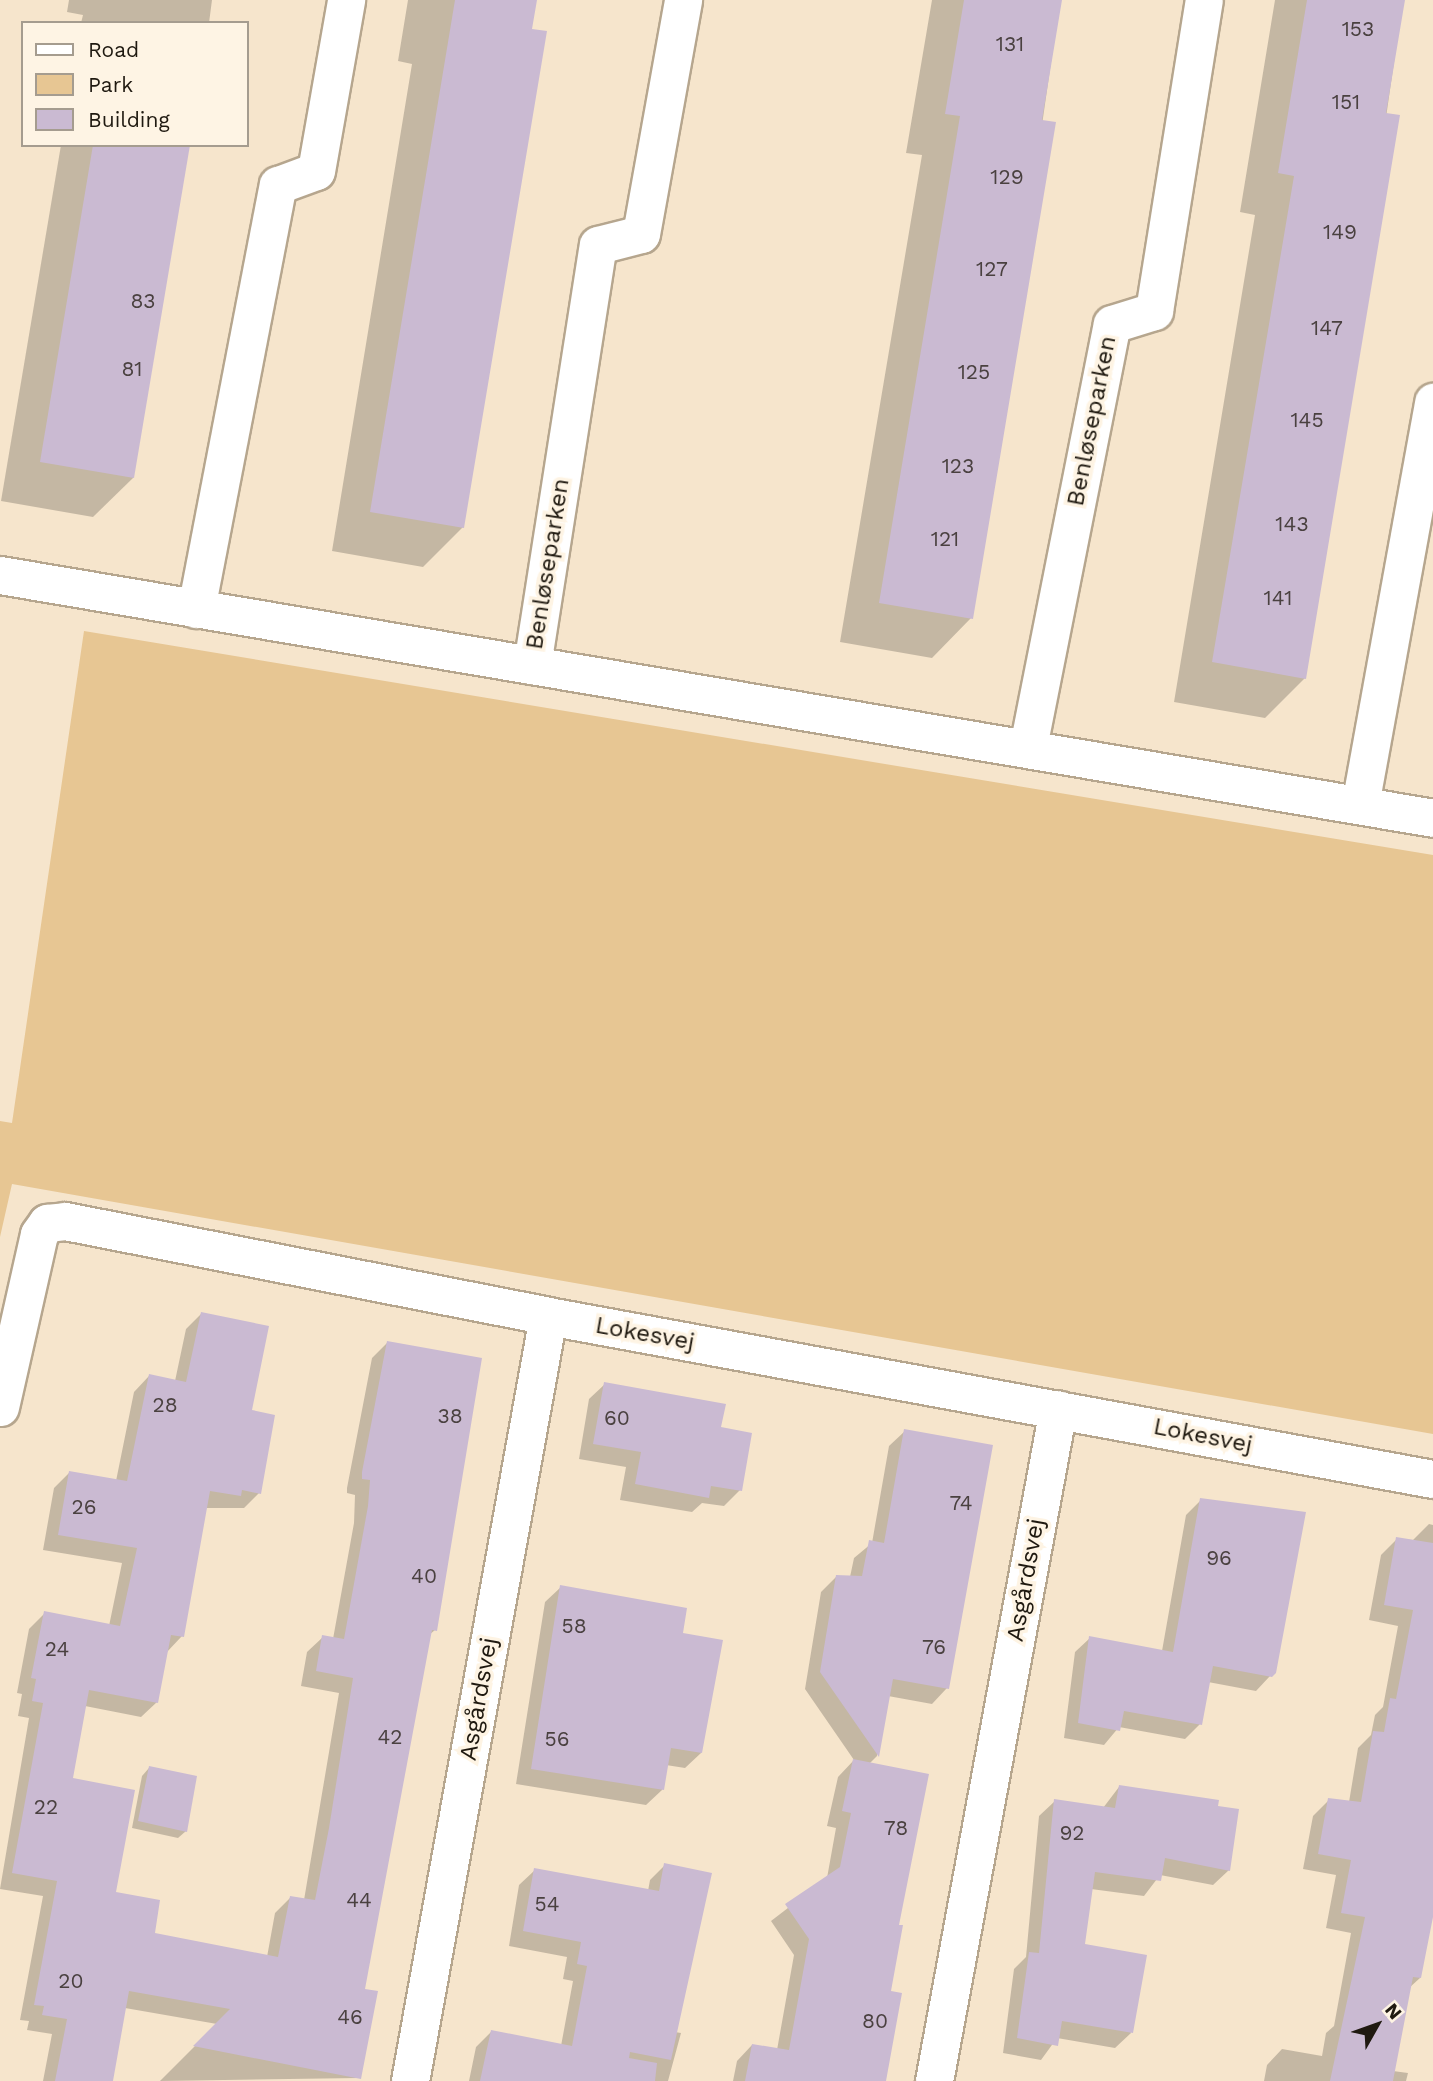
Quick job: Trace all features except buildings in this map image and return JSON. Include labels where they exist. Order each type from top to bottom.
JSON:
[{"type":"street","points":[[196,609],[278,185],[316,171],[346,0]]},
{"type":"street","name":"Benløseparken","points":[[532,665],[598,245],[641,234],[683,0]]},
{"type":"street","name":"Benløseparken","points":[[1028,747],[1112,324],[1154,311],[1204,0]]},
{"type":"street","points":[[1360,805],[1433,402]]},
{"type":"street","name":"Benløseparken","points":[[0,575],[1028,747],[1433,818]]},
{"type":"street","name":"Lokesvej","points":[[0,1407],[39,1234],[47,1223],[65,1221],[548,1316],[1433,1479]]},
{"type":"street","name":"Asgårdsvej","points":[[410,2081],[548,1316]]},
{"type":"street","name":"Asgårdsvej","points":[[934,2081],[1058,1409]]},
{"type":"green space","points":[[84,631],[1433,855],[1433,1434],[12,1184],[0,1237],[0,1121],[12,1123]]}]
